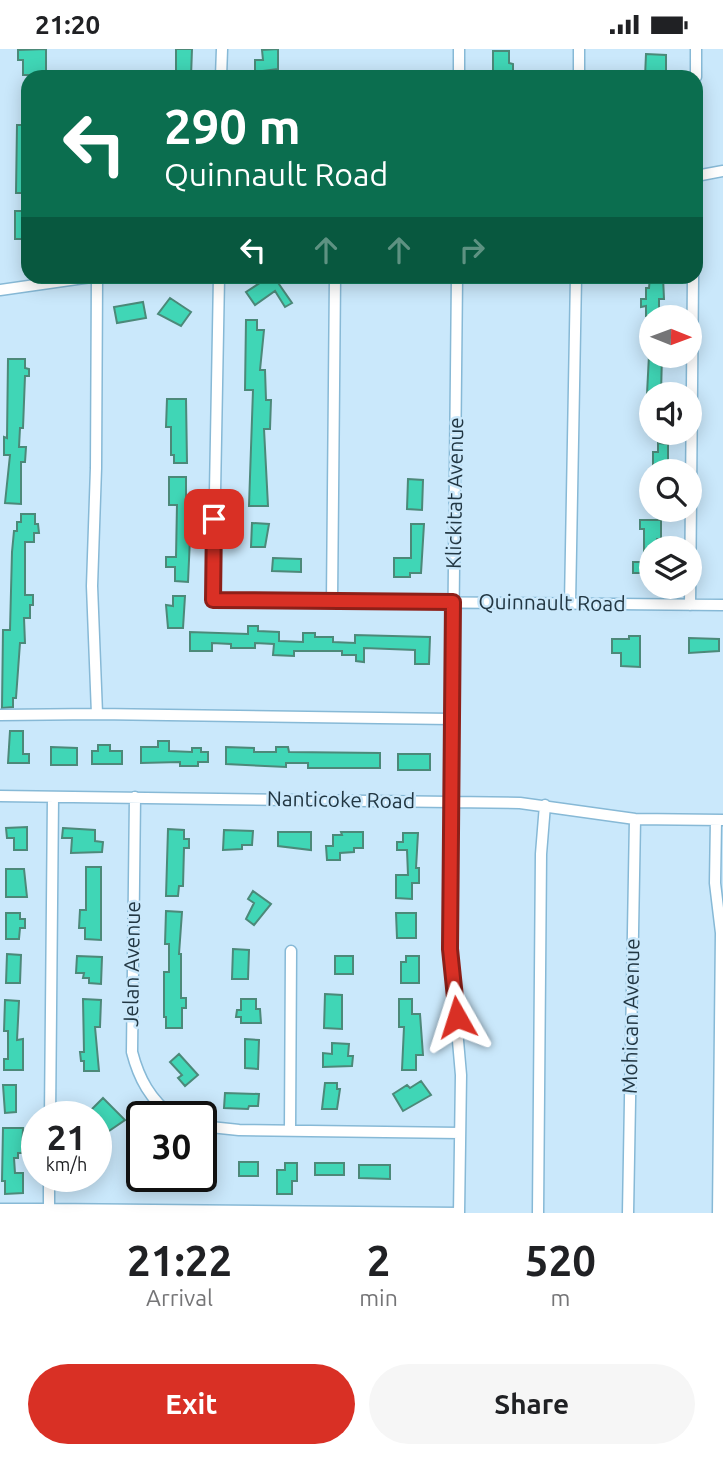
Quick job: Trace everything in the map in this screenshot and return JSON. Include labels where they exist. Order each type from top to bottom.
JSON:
[{"type":"street","points":[[221,70],[222,49]]},
{"type":"street","points":[[459,49],[459,70]]},
{"type":"street","points":[[579,49],[579,70]]},
{"type":"street","points":[[696,49],[696,70]]},
{"type":"street","points":[[703,175],[723,171]]},
{"type":"street","points":[[0,290],[43,284]]},
{"type":"street","points":[[94,284],[96,468],[92,586],[97,714]]},
{"type":"street","name":"Quinnault Road","points":[[219,284],[213,600],[723,605]]},
{"type":"street","points":[[332,601],[335,284]]},
{"type":"street","name":"Klickitat Avenue","points":[[457,284],[450,949],[460,1040],[459,1213]]},
{"type":"street","points":[[570,604],[576,284]]},
{"type":"street","points":[[690,605],[693,284]]},
{"type":"street","points":[[0,715],[452,719]]},
{"type":"street","name":"Nanticoke Road","points":[[0,796],[545,805],[635,819],[720,820]]},
{"type":"street","points":[[50,1101],[53,797]]},
{"type":"street","name":"Jelan Avenue","points":[[135,797],[132,1052],[138,1073],[156,1101]]},
{"type":"street","points":[[538,1213],[541,854],[545,805]]},
{"type":"street","name":"Mohican Avenue","points":[[628,1213],[635,819]]},
{"type":"street","points":[[718,1213],[721,933],[715,883],[720,820]]},
{"type":"street","points":[[290,1130],[291,951]]},
{"type":"street","points":[[217,1127],[460,1133]]},
{"type":"street","points":[[49,1192],[49,1209]]},
{"type":"street","points":[[0,1209],[459,1213]]},
{"type":"building","points":[[46,49],[46,70],[23,70],[23,60],[18,60],[18,50]]},
{"type":"building","points":[[176,49],[192,49],[191,70],[176,70]]},
{"type":"building","points":[[278,49],[278,69],[255,70],[255,60],[263,60],[262,50]]},
{"type":"building","points":[[493,51],[509,51],[509,63],[513,64],[513,70],[493,70]]},
{"type":"building","points":[[646,54],[666,55],[666,70],[645,70]]},
{"type":"building","points":[[17,125],[21,125],[21,193],[16,193]]},
{"type":"building","points":[[15,211],[21,211],[21,239],[15,239]]},
{"type":"building","points":[[258,284],[279,284],[292,303],[285,307],[275,291],[255,305],[246,292]]},
{"type":"building","points":[[649,284],[663,284],[664,299],[659,299],[659,305],[641,305],[641,299],[646,299],[646,288],[649,288]]},
{"type":"building","points":[[170,298],[191,312],[181,326],[158,314]]},
{"type":"building","points":[[143,302],[146,318],[117,323],[114,307]]},
{"type":"building","points":[[246,320],[257,320],[257,330],[264,330],[260,370],[265,370],[266,400],[271,400],[270,429],[264,429],[268,506],[249,506],[253,390],[245,390]]},
{"type":"building","points":[[8,359],[25,359],[25,368],[29,369],[29,376],[25,376],[23,428],[20,428],[19,447],[26,447],[25,462],[21,462],[21,504],[5,503],[10,455],[4,455],[4,437],[7,438]]},
{"type":"building","points":[[648,368],[662,368],[661,382],[648,382]]},
{"type":"building","points":[[167,399],[186,399],[187,463],[174,463],[174,455],[171,455],[171,427],[166,427]]},
{"type":"building","points":[[658,445],[668,445],[668,459],[653,459],[653,452],[658,452]]},
{"type":"building","points":[[169,477],[186,477],[186,516],[191,516],[188,582],[175,581],[175,567],[166,567],[166,557],[176,557],[177,505],[169,505]]},
{"type":"building","points":[[408,479],[423,480],[422,510],[407,509]]},
{"type":"building","points":[[21,514],[35,514],[35,524],[38,524],[39,533],[34,533],[34,542],[25,542],[25,595],[33,595],[33,605],[30,605],[30,618],[24,618],[25,643],[20,643],[16,698],[13,698],[13,707],[2,708],[3,630],[10,630],[12,552],[14,531],[17,531],[17,522],[21,522]]},
{"type":"building","points":[[640,522],[661,522],[661,536],[644,536],[644,529],[640,529]]},
{"type":"building","points":[[252,523],[269,524],[265,547],[251,547]]},
{"type":"building","points":[[411,524],[424,524],[421,573],[410,573],[410,577],[394,577],[394,558],[411,558]]},
{"type":"building","points":[[273,558],[301,559],[301,572],[272,571]]},
{"type":"building","points":[[633,562],[639,562],[639,573],[633,573]]},
{"type":"building","points":[[173,596],[185,596],[183,628],[168,628],[166,605],[173,606]]},
{"type":"building","points":[[248,626],[258,626],[258,631],[279,632],[279,641],[303,642],[303,633],[315,633],[315,637],[333,637],[333,642],[355,643],[355,635],[430,637],[429,664],[415,664],[415,650],[364,648],[364,662],[356,661],[356,655],[342,655],[342,651],[294,651],[294,656],[273,655],[274,644],[255,643],[255,648],[231,648],[231,644],[212,643],[212,651],[190,651],[190,632],[248,634]]},
{"type":"building","points":[[629,636],[640,636],[640,667],[621,666],[621,653],[612,653],[612,639],[629,639]]},
{"type":"building","points":[[689,638],[719,639],[719,651],[689,653]]},
{"type":"building","points":[[10,731],[23,731],[23,754],[29,754],[29,763],[8,763]]},
{"type":"building","points":[[158,741],[169,741],[169,751],[192,752],[192,748],[201,748],[201,752],[208,752],[208,762],[198,762],[198,766],[180,766],[180,762],[141,763],[141,747],[158,747]]},
{"type":"building","points":[[98,745],[110,745],[110,751],[122,751],[122,764],[92,764],[92,751],[98,751]]},
{"type":"building","points":[[51,747],[77,748],[77,765],[51,765]]},
{"type":"building","points":[[226,747],[254,748],[254,752],[276,752],[276,747],[288,747],[289,752],[380,753],[380,768],[308,768],[308,763],[286,763],[286,767],[226,764]]},
{"type":"building","points":[[398,754],[430,754],[430,770],[398,770]]},
{"type":"building","points":[[27,827],[27,850],[14,850],[14,838],[7,838],[6,828]]},
{"type":"building","points":[[63,828],[95,830],[95,841],[103,842],[102,852],[71,853],[72,838],[62,838]]},
{"type":"building","points":[[168,829],[184,830],[184,839],[189,839],[189,848],[184,848],[183,886],[179,886],[178,896],[166,896]]},
{"type":"building","points":[[224,830],[253,831],[252,845],[242,845],[242,849],[223,850]]},
{"type":"building","points":[[278,832],[311,832],[311,850],[278,846]]},
{"type":"building","points":[[341,832],[363,832],[363,848],[340,853],[340,860],[327,860],[326,846],[333,846],[333,835],[342,835]]},
{"type":"building","points":[[403,833],[418,833],[416,868],[419,868],[419,883],[412,883],[412,899],[396,898],[396,875],[408,875],[407,850],[397,850],[397,842],[403,842]]},
{"type":"building","points":[[86,867],[101,867],[101,940],[85,939],[85,928],[79,928],[80,910],[86,910]]},
{"type":"building","points":[[6,869],[24,869],[27,897],[6,897]]},
{"type":"building","points":[[253,891],[271,904],[254,925],[246,919],[254,903],[248,899]]},
{"type":"building","points":[[166,911],[182,912],[179,954],[181,998],[186,998],[186,1008],[182,1008],[182,1028],[166,1028],[164,1017],[164,972],[169,972],[169,944],[165,944]]},
{"type":"building","points":[[6,913],[20,913],[20,919],[25,919],[25,928],[20,928],[19,939],[6,939]]},
{"type":"building","points":[[396,913],[416,913],[416,938],[397,938]]},
{"type":"building","points":[[233,949],[249,950],[248,979],[232,979]]},
{"type":"building","points":[[7,954],[21,955],[20,983],[6,983]]},
{"type":"building","points":[[77,956],[102,957],[101,984],[89,983],[89,978],[83,978],[84,973],[76,973]]},
{"type":"building","points":[[335,956],[353,956],[353,974],[335,974]]},
{"type":"building","points":[[406,956],[419,956],[419,983],[401,983],[401,962],[406,962]]},
{"type":"building","points":[[325,994],[342,995],[342,1029],[324,1028]]},
{"type":"building","points":[[83,999],[101,1000],[100,1027],[95,1027],[99,1071],[84,1071],[84,1061],[81,1061],[80,1052],[84,1052]]},
{"type":"building","points":[[241,999],[256,999],[261,1023],[241,1023],[241,1017],[236,1017],[237,1010],[241,1010]]},
{"type":"building","points":[[399,999],[412,999],[412,1014],[420,1014],[423,1055],[416,1055],[416,1070],[402,1070],[404,1027],[399,1027]]},
{"type":"building","points":[[5,1000],[19,1001],[17,1040],[23,1039],[23,1070],[4,1070],[4,1059],[8,1059],[8,1031],[4,1031]]},
{"type":"building","points":[[245,1039],[259,1040],[258,1069],[245,1068]]},
{"type":"building","points":[[332,1043],[349,1044],[348,1056],[353,1056],[352,1066],[323,1067],[323,1053],[332,1054]]},
{"type":"building","points":[[179,1054],[198,1075],[185,1086],[178,1078],[182,1075],[170,1062]]},
{"type":"building","points":[[421,1081],[431,1095],[403,1111],[393,1094],[407,1085],[410,1088]]},
{"type":"building","points":[[325,1083],[337,1083],[337,1089],[340,1089],[337,1109],[322,1109]]},
{"type":"building","points":[[3,1085],[16,1085],[16,1112],[5,1113]]},
{"type":"building","points":[[225,1093],[259,1094],[258,1106],[249,1106],[248,1109],[224,1108]]},
{"type":"building","points":[[112,1107],[125,1120],[112,1129]]},
{"type":"building","points":[[3,1128],[21,1128],[21,1153],[18,1153],[18,1158],[14,1158],[15,1173],[21,1173],[23,1193],[5,1194],[5,1181],[2,1181]]},
{"type":"building","points":[[239,1162],[258,1162],[258,1176],[239,1176]]},
{"type":"building","points":[[285,1163],[297,1163],[297,1181],[292,1181],[292,1194],[277,1194],[277,1170],[285,1170]]},
{"type":"building","points":[[315,1163],[344,1163],[344,1175],[315,1175]]},
{"type":"building","points":[[359,1165],[390,1165],[390,1179],[359,1178]]},
{"type":"route","points":[[214,519],[213,600],[453,602],[450,949],[457,1017]]}]
